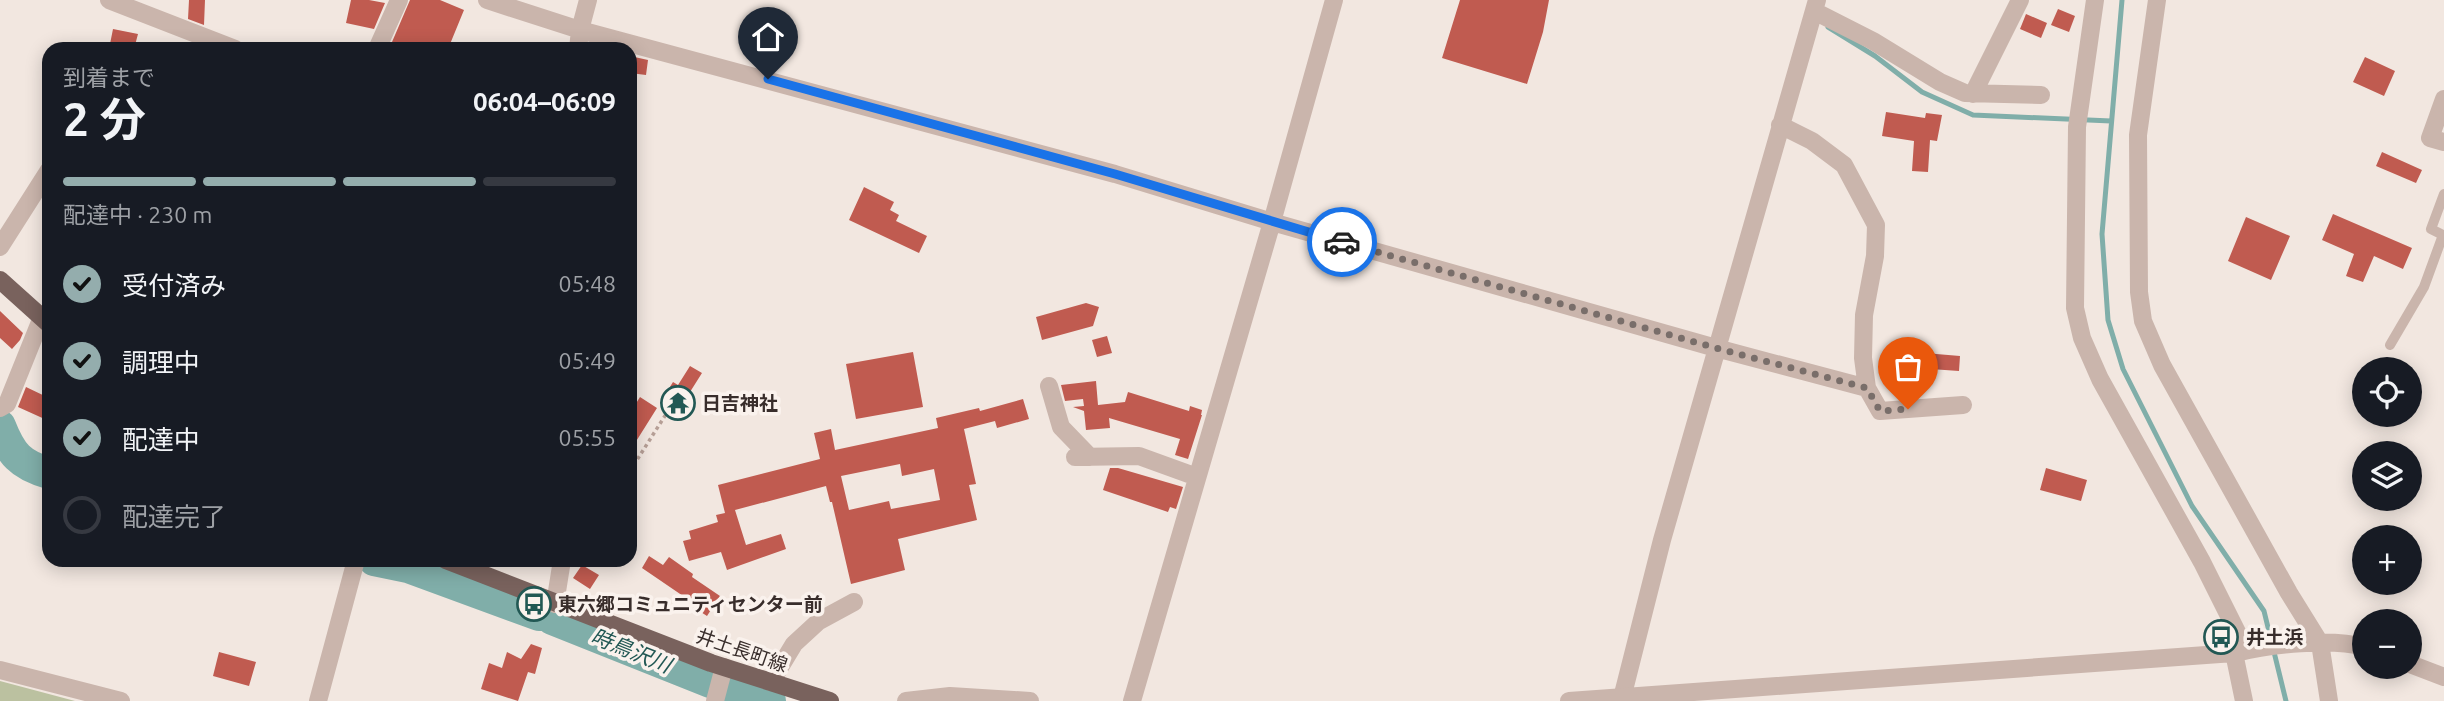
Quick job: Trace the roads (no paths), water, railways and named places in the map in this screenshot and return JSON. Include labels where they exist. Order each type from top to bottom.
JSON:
[{"type":"main road","points":[[0,280],[42,318]]},
{"type":"main road","name":"井土長町線","points":[[463,567],[724,667],[830,701]]},
{"type":"street","points":[[109,0],[216,42]]},
{"type":"street","points":[[380,42],[399,0]]},
{"type":"street","points":[[487,0],[625,42]]},
{"type":"street","points":[[579,42],[588,0]]},
{"type":"street","points":[[1132,701],[1334,0]]},
{"type":"street","points":[[1973,94],[2020,0]]},
{"type":"street","points":[[2095,0],[2078,120],[2075,308],[2082,338],[2100,379],[2202,562],[2244,651],[2244,701]]},
{"type":"street","points":[[2157,0],[2138,135],[2139,292],[2143,321],[2162,365],[2289,593],[2314,644],[2329,701]]},
{"type":"street","points":[[1622,698],[1662,540],[1815,5],[1940,82],[1965,93],[2040,95]]},
{"type":"street","points":[[637,45],[1115,174],[1272,222],[1867,388]]},
{"type":"street","points":[[2444,99],[2430,138],[2444,142]]},
{"type":"street","points":[[1780,125],[1812,141],[1844,165],[1876,225],[1875,256],[1864,315],[1863,358],[1867,388],[1880,411],[1963,405]]},
{"type":"street","points":[[0,247],[42,181]]},
{"type":"street","points":[[0,408],[7,404],[42,328]]},
{"type":"street","points":[[1049,386],[1061,427],[1083,457],[1139,456],[1197,477]]},
{"type":"street","points":[[318,701],[354,567]]},
{"type":"street","points":[[555,604],[561,567]]},
{"type":"street","points":[[771,682],[794,643],[819,621],[854,601]]},
{"type":"street","points":[[1569,701],[2314,644],[2352,644]]},
{"type":"street","points":[[715,701],[724,667]]},
{"type":"street","points":[[2422,669],[2444,677]]},
{"type":"street","points":[[0,670],[121,701]]},
{"type":"street","points":[[906,701],[950,696],[1030,701]]},
{"type":"lane","points":[[2390,345],[2424,287],[2443,235],[2431,229],[2444,194]]},
{"type":"waterway","points":[[2122,0],[2102,234],[2108,320],[2123,369],[2192,506],[2264,611],[2286,701]]},
{"type":"waterway","points":[[1828,27],[1875,56],[1922,92],[1973,115],[2111,121]]},
{"type":"waterway","name":"時鳥沢川","points":[[0,426],[8,444],[18,457],[42,470]]},
{"type":"waterway","name":"時鳥沢川","points":[[408,567],[539,615]]},
{"type":"waterway","name":"時鳥沢川","points":[[552,619],[710,682]]},
{"type":"waterway","name":"時鳥沢川","points":[[727,688],[770,701]]},
{"type":"place","name":"日吉神社","points":[[678,403]]},
{"type":"place","name":"東六郷コミュニティセンター前","points":[[534,604]]},
{"type":"place","name":"井土浜","points":[[2221,637]]}]
